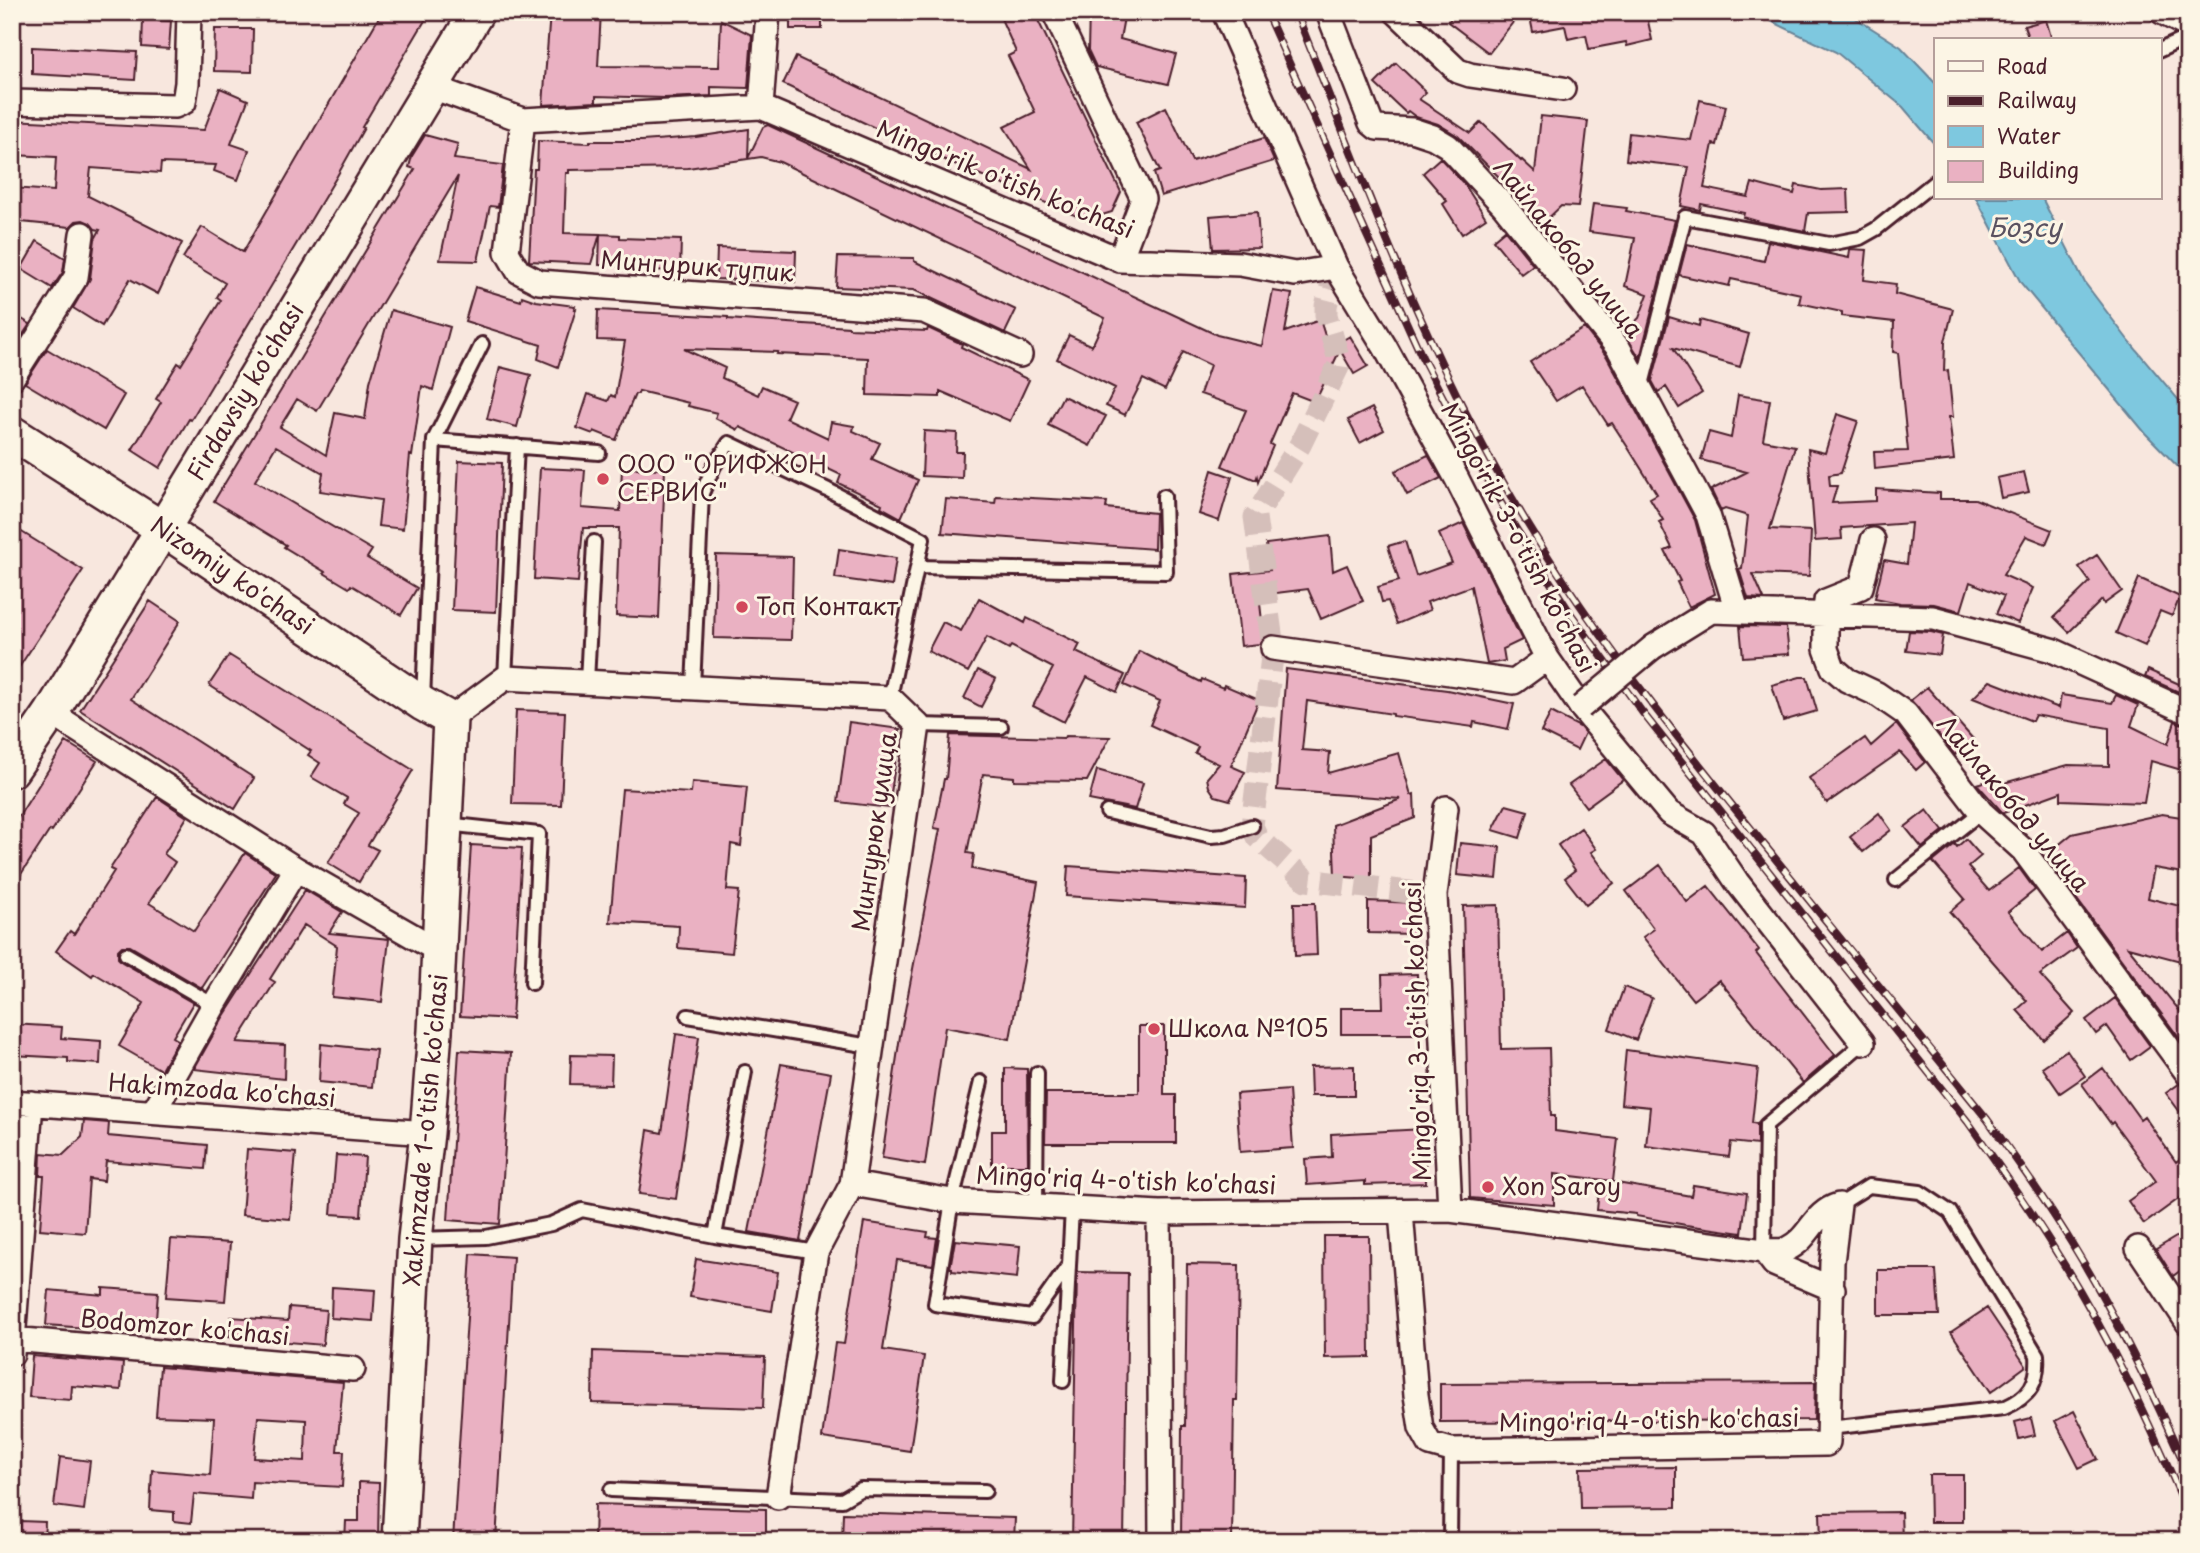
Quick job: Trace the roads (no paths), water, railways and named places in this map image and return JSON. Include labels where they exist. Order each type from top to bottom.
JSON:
[{"type":"street","points":[[12,102],[175,106],[184,102],[189,12]]},
{"type":"street","name":"Firdavsiy ko'chasi","points":[[12,770],[51,713],[477,12]]},
{"type":"street","points":[[761,107],[768,12]]},
{"type":"street","points":[[1054,12],[1143,199],[1120,260]]},
{"type":"street","points":[[1224,12],[1336,267]]},
{"type":"street","name":"Лайлакобод улица","points":[[1328,12],[1371,123],[1377,128],[1412,130],[1433,137],[1448,146],[1504,206],[1619,349],[1708,515],[1737,611]]},
{"type":"street","points":[[1396,12],[1458,71],[1563,89]]},
{"type":"street","points":[[2162,12],[2188,26]]},
{"type":"street","name":"Mingo'rik o'tish ko'chasi","points":[[432,87],[523,120],[761,107],[1120,260],[1240,264],[1295,274],[1336,267]]},
{"type":"street","name":"Мингурик тупик","points":[[523,120],[507,252],[517,271],[539,282],[924,311],[1020,355]]},
{"type":"street","points":[[12,379],[76,277],[82,234]]},
{"type":"street","name":"Mingo'rik 3-o'tish ko'chasi","points":[[1336,267],[1418,407],[1547,658],[1581,707],[1669,813],[1703,834],[1863,1043]]},
{"type":"street","name":"Nizomiy ko'chasi","points":[[12,433],[163,529],[437,712]]},
{"type":"street","points":[[1825,616],[1826,601],[1861,587],[1873,540]]},
{"type":"street","points":[[1581,707],[1653,647],[1710,611],[1737,611],[1933,618],[2052,650],[2188,712]]},
{"type":"street","name":"Лайлакобод улица","points":[[1825,616],[1826,649],[1833,667],[1847,680],[1877,694],[1906,713],[1982,812],[2023,850],[2188,1074]]},
{"type":"street","points":[[1273,648],[1508,682],[1514,682],[1547,658]]},
{"type":"street","points":[[437,712],[505,678]]},
{"type":"street","name":"Мингурюк улица","points":[[505,678],[890,698],[918,725],[852,1184]]},
{"type":"street","name":"Xakimzade 1-o'tish ko'chasi","points":[[399,1541],[415,1239],[427,1133],[446,824],[437,712]]},
{"type":"street","points":[[51,713],[296,869],[439,951]]},
{"type":"street","name":"Mingo'riq 3-o'tish ko'chasi","points":[[1446,808],[1435,895],[1450,1210]]},
{"type":"street","points":[[154,1111],[296,869]]},
{"type":"street","points":[[13,1344],[21,1102]]},
{"type":"street","name":"Hakimzoda ko'chasi","points":[[21,1102],[427,1133]]},
{"type":"street","points":[[778,1497],[816,1252],[852,1184]]},
{"type":"street","name":"Mingo'riq 4-o'tish ko'chasi","points":[[852,1184],[952,1201],[1159,1213],[1450,1210],[1764,1251],[1786,1250],[1803,1238],[1825,1209],[1839,1205],[1834,1236],[1829,1428],[1826,1444],[1451,1450]]},
{"type":"street","points":[[1401,1212],[1421,1428],[1430,1444],[1451,1450]]},
{"type":"street","points":[[1159,1213],[1161,1541]]},
{"type":"street","points":[[2138,1248],[2188,1323]]},
{"type":"street","points":[[1764,1251],[1774,1264],[1833,1289]]},
{"type":"street","name":"Bodomzor ko'chasi","points":[[13,1344],[353,1369]]},
{"type":"lane","points":[[2162,49],[2188,37]]},
{"type":"lane","points":[[1641,390],[1685,217],[1829,244],[1860,238],[1876,229],[1934,183]]},
{"type":"lane","points":[[437,712],[434,440],[482,344]]},
{"type":"lane","points":[[434,440],[599,453]]},
{"type":"lane","points":[[693,687],[702,493],[714,466],[729,443],[923,539],[890,698]]},
{"type":"lane","points":[[505,678],[517,446]]},
{"type":"lane","points":[[917,567],[1166,572],[1164,496]]},
{"type":"lane","points":[[587,682],[594,542]]},
{"type":"lane","points":[[918,725],[1001,727]]},
{"type":"lane","points":[[1107,812],[1211,836],[1225,835],[1252,826]]},
{"type":"lane","points":[[1896,880],[1982,812]]},
{"type":"lane","points":[[446,824],[539,834],[532,983]]},
{"type":"lane","points":[[127,954],[214,1005]]},
{"type":"lane","points":[[688,1016],[870,1046]]},
{"type":"lane","points":[[1764,1251],[1766,1125],[1863,1043]]},
{"type":"lane","points":[[715,1236],[745,1073]]},
{"type":"lane","points":[[1036,1206],[1037,1073]]},
{"type":"lane","points":[[981,1082],[952,1201],[934,1304],[1032,1317],[1068,1266]]},
{"type":"lane","points":[[1829,1428],[2004,1408],[2020,1402],[2038,1375],[2037,1355],[1950,1212],[1920,1192],[1869,1186],[1839,1205]]},
{"type":"lane","points":[[1063,1381],[1072,1208]]},
{"type":"lane","points":[[415,1239],[486,1237],[551,1224],[582,1210],[816,1252]]},
{"type":"lane","points":[[1450,1541],[1451,1450]]},
{"type":"lane","points":[[611,1490],[842,1500],[861,1489],[985,1491]]},
{"type":"water","points":[[1752,12],[1846,12],[1901,47],[1934,82],[1934,144],[1903,107],[1836,52]]},
{"type":"water","name":"Бозсу","points":[[1977,200],[2043,200],[2085,283],[2128,340],[2188,411],[2188,477],[2146,434],[2021,283]]},
{"type":"tunnel","points":[[1336,267],[1326,315],[1339,360],[1338,367],[1300,445],[1255,517],[1273,648],[1252,826],[1257,837],[1306,880],[1435,895]]},
{"type":"railway","points":[[1266,12],[1422,357],[1466,442],[1516,529],[1571,614],[1642,712],[1968,1122],[2014,1188],[2077,1286],[2112,1349],[2188,1512]]},
{"type":"railway","points":[[1296,12],[1429,337],[1459,400],[1527,523],[1614,653],[1677,736],[1987,1119],[2019,1164],[2071,1242],[2119,1326],[2188,1472]]},
{"type":"place","name":"ООО \"ОРИФЖОН СЕРВИС\"","points":[[603,479]]},
{"type":"place","name":"Топ Контакт","points":[[742,607]]},
{"type":"place","name":"Школа №105","points":[[1154,1029]]},
{"type":"place","name":"Xon Saroy","points":[[1488,1187]]}]
